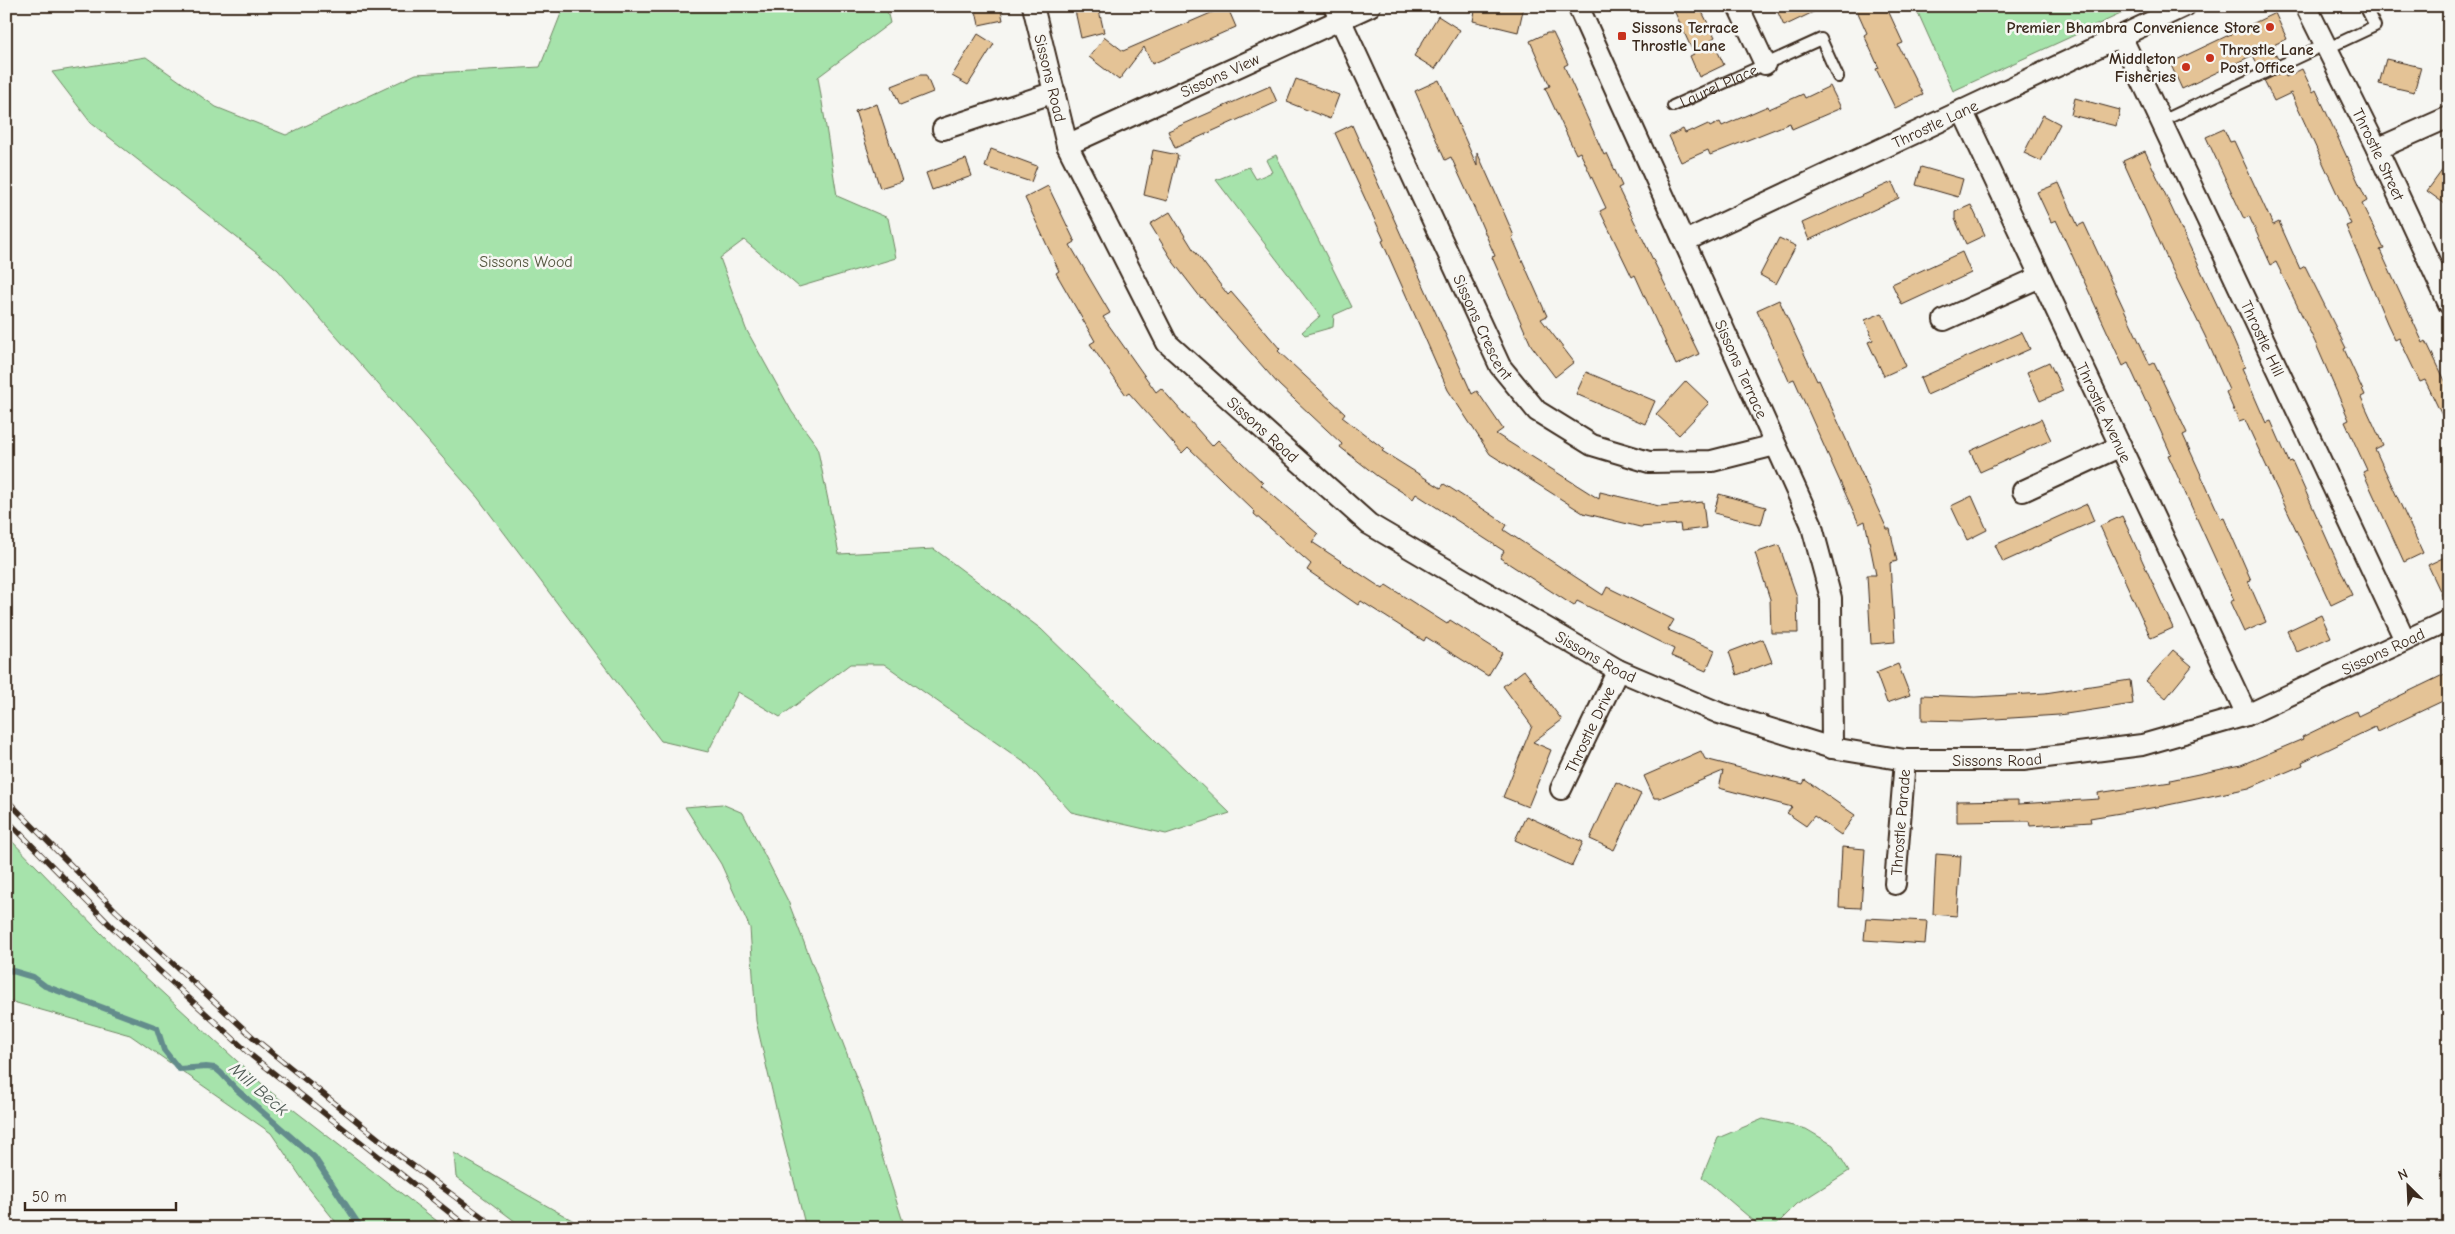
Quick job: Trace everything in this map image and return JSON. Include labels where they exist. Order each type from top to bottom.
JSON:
[{"type":"street","name":"Sissons Road","points":[[1033,6],[1068,145],[1167,343],[1369,524],[1618,670],[1719,713],[1832,748],[1904,760],[2023,760],[2142,745],[2247,714],[2449,620]]},
{"type":"street","name":"Sissons View","points":[[1068,145],[1337,13],[1370,6]]},
{"type":"street","name":"Sissons Terrace","points":[[1578,6],[1811,524],[1831,598],[1832,748]]},
{"type":"street","name":"Laurel Place","points":[[1738,6],[1765,64]]},
{"type":"street","name":"Throstle Lane","points":[[1685,241],[2185,6]]},
{"type":"street","name":"Throstle Street","points":[[2306,6],[2377,149],[2449,304]]},
{"type":"street","name":"Sissons Crescent","points":[[1337,13],[1500,366],[1537,411],[1592,445],[1649,462],[1712,461],[1775,445]]},
{"type":"street","name":"Throstle Hill","points":[[2121,36],[2405,640]]},
{"type":"street","points":[[943,129],[1055,92]]},
{"type":"street","name":"Throstle Avenue","points":[[1962,110],[2247,714]]},
{"type":"street","points":[[2377,149],[2449,117]]},
{"type":"street","points":[[1944,320],[2040,277]]},
{"type":"street","points":[[2023,490],[2121,446]]},
{"type":"street","name":"Throstle Drive","points":[[1561,789],[1618,670]]},
{"type":"street","name":"Throstle Parade","points":[[1895,884],[1904,760]]},
{"type":"lane","points":[[2162,121],[2375,26],[2367,10]]},
{"type":"lane","name":"Laurel Place","points":[[1673,106],[1821,39],[1838,77]]},
{"type":"green space","name":"Sissons Wood","points":[[564,6],[886,6],[890,23],[818,77],[837,196],[888,218],[896,258],[799,287],[744,240],[720,258],[746,329],[792,412],[817,446],[839,554],[934,549],[1041,629],[1230,813],[1166,834],[1071,812],[1028,765],[884,664],[850,664],[780,717],[738,692],[708,752],[661,741],[478,498],[278,270],[91,123],[52,72],[146,57],[216,107],[286,135],[416,74],[540,67]]},
{"type":"green space","points":[[1915,6],[2138,6],[1953,91]]},
{"type":"green space","points":[[1276,155],[1352,307],[1334,315],[1333,327],[1305,335],[1302,332],[1320,316],[1216,180],[1249,167],[1256,179],[1272,172],[1266,160]]},
{"type":"green space","points":[[722,804],[743,813],[788,901],[861,1090],[905,1228],[806,1228],[756,1021],[750,928],[721,864],[685,807]]},
{"type":"green space","points":[[6,835],[130,963],[272,1093],[446,1228],[336,1228],[335,1221],[307,1186],[271,1133],[130,1035],[6,1000]]},
{"type":"green space","points":[[1763,1119],[1806,1129],[1833,1145],[1849,1171],[1797,1204],[1773,1228],[1762,1228],[1702,1177],[1718,1138]]},
{"type":"green space","points":[[454,1153],[586,1228],[524,1228],[456,1177]]},
{"type":"building","points":[[975,6],[1000,6],[1003,20],[979,25]]},
{"type":"building","points":[[1074,6],[1098,6],[1104,32],[1081,38]]},
{"type":"building","points":[[1227,6],[1236,27],[1152,64],[1144,47],[1119,80],[1089,57],[1105,37],[1123,51]]},
{"type":"building","points":[[1476,6],[1524,6],[1518,32],[1473,21]]},
{"type":"building","points":[[1672,6],[1699,6],[1715,37],[1712,39],[1724,65],[1699,77],[1690,56],[1694,54]]},
{"type":"building","points":[[1775,6],[1826,6],[1784,26]]},
{"type":"building","points":[[1855,6],[1886,6],[1903,43],[1898,45],[1923,95],[1895,108],[1876,69],[1879,68],[1864,35],[1867,33]]},
{"type":"building","points":[[2275,13],[2287,39],[2271,46],[2278,59],[2259,68],[2253,55],[2182,89],[2170,63]]},
{"type":"building","points":[[1438,16],[1460,30],[1435,69],[1414,56]]},
{"type":"building","points":[[1547,33],[1553,33],[1568,64],[1564,66],[1604,155],[1607,153],[1622,186],[1618,188],[1699,354],[1676,365],[1635,275],[1632,277],[1600,211],[1606,208],[1580,152],[1576,154],[1545,88],[1550,86],[1530,41]]},
{"type":"building","points":[[978,34],[994,44],[968,85],[952,76]]},
{"type":"building","points":[[2386,59],[2421,67],[2414,92],[2379,84]]},
{"type":"building","points":[[2302,69],[2313,92],[2316,90],[2367,201],[2362,204],[2384,249],[2380,250],[2423,343],[2426,341],[2449,389],[2449,430],[2425,380],[2420,382],[2399,338],[2395,340],[2387,323],[2346,226],[2351,224],[2291,93],[2274,101],[2264,81],[2283,72],[2286,77]]},
{"type":"building","points":[[920,75],[926,75],[933,92],[900,105],[892,86]]},
{"type":"building","points":[[1296,79],[1339,95],[1330,119],[1287,102]]},
{"type":"building","points":[[1439,80],[1477,166],[1477,152],[1514,236],[1512,237],[1547,316],[1541,319],[1574,362],[1555,377],[1531,345],[1492,257],[1495,256],[1451,157],[1445,160],[1415,91]]},
{"type":"building","points":[[1270,86],[1277,102],[1175,148],[1168,131]]},
{"type":"building","points":[[1830,86],[1841,108],[1792,129],[1790,123],[1710,155],[1708,150],[1681,162],[1669,136],[1683,129],[1685,133],[1708,124],[1710,127],[1720,122],[1722,126],[1768,106],[1769,109],[1803,94],[1805,98]]},
{"type":"building","points":[[2075,98],[2120,110],[2116,126],[2071,115]]},
{"type":"building","points":[[877,104],[902,181],[880,188],[855,111]]},
{"type":"building","points":[[2043,115],[2060,124],[2041,161],[2024,153]]},
{"type":"building","points":[[1352,125],[1472,394],[1477,391],[1503,429],[1496,434],[1599,499],[1600,492],[1659,506],[1703,502],[1706,528],[1681,531],[1680,524],[1640,527],[1583,513],[1490,454],[1448,390],[1382,241],[1384,240],[1335,133]]},
{"type":"building","points":[[2224,129],[2230,142],[2234,141],[2273,225],[2279,222],[2300,269],[2305,266],[2346,348],[2344,349],[2365,395],[2361,397],[2383,445],[2375,449],[2423,553],[2404,562],[2363,472],[2367,470],[2345,422],[2349,420],[2315,342],[2276,262],[2271,265],[2249,216],[2244,219],[2206,137]]},
{"type":"building","points":[[991,149],[1037,166],[1031,182],[985,167]]},
{"type":"building","points":[[1153,150],[1178,155],[1167,201],[1144,195]]},
{"type":"building","points":[[2145,151],[2233,339],[2245,367],[2242,368],[2266,423],[2271,421],[2289,462],[2292,461],[2352,595],[2331,605],[2245,420],[2239,422],[2226,392],[2229,390],[2205,336],[2170,265],[2123,161]]},
{"type":"building","points":[[966,159],[972,176],[932,190],[926,173]]},
{"type":"building","points":[[2449,161],[2449,207],[2427,191]]},
{"type":"building","points":[[1921,167],[1963,179],[1958,197],[1916,185]]},
{"type":"building","points":[[1892,182],[1899,198],[1809,240],[1802,223]]},
{"type":"building","points":[[2059,183],[2078,226],[2084,223],[2150,365],[2154,363],[2187,433],[2183,435],[2221,519],[2224,518],[2251,580],[2248,581],[2266,622],[2244,632],[2230,602],[2234,600],[2168,455],[2171,454],[2147,401],[2128,363],[2123,366],[2056,220],[2051,222],[2037,192]]},
{"type":"building","points":[[1048,186],[1075,242],[1070,245],[1110,313],[1103,317],[1156,392],[1161,388],[1212,446],[1218,440],[1263,483],[1261,485],[1318,534],[1312,542],[1383,589],[1386,585],[1447,624],[1450,620],[1502,653],[1488,676],[1426,637],[1424,641],[1361,601],[1358,605],[1307,570],[1311,564],[1254,514],[1255,512],[1188,447],[1182,453],[1129,393],[1126,395],[1090,344],[1095,341],[1056,273],[1059,271],[1025,198]]},
{"type":"building","points":[[1971,205],[1985,235],[1966,244],[1955,219],[1955,212]]},
{"type":"building","points":[[1170,212],[1193,249],[1228,295],[1231,292],[1280,349],[1278,351],[1345,413],[1342,417],[1384,449],[1382,451],[1441,488],[1444,484],[1491,514],[1507,525],[1504,530],[1603,595],[1607,587],[1674,620],[1668,630],[1715,650],[1706,671],[1671,656],[1674,649],[1577,601],[1574,606],[1500,558],[1504,551],[1416,494],[1413,499],[1377,476],[1340,447],[1342,444],[1279,385],[1201,298],[1174,263],[1150,224]]},
{"type":"building","points":[[1779,238],[1796,246],[1776,284],[1760,275]]},
{"type":"building","points":[[1962,252],[1971,273],[1902,305],[1892,284]]},
{"type":"building","points":[[1779,300],[1817,381],[1819,380],[1887,529],[1890,529],[1897,561],[1890,563],[1895,642],[1871,644],[1867,575],[1876,575],[1865,521],[1859,524],[1794,379],[1789,381],[1757,310]]},
{"type":"building","points":[[1882,313],[1906,366],[1884,376],[1868,342],[1873,340],[1865,320]]},
{"type":"building","points":[[2022,332],[2030,349],[1927,395],[1920,378]]},
{"type":"building","points":[[2049,362],[2063,391],[2040,401],[2027,372]]},
{"type":"building","points":[[1586,372],[1655,401],[1645,424],[1576,394]]},
{"type":"building","points":[[1686,381],[1709,403],[1679,435],[1656,414]]},
{"type":"building","points":[[2041,419],[2051,440],[1980,472],[1970,451]]},
{"type":"building","points":[[1719,494],[1766,507],[1761,525],[1714,513]]},
{"type":"building","points":[[1972,496],[1987,530],[1967,540],[1951,506]]},
{"type":"building","points":[[2087,504],[2094,521],[2003,562],[1995,545]]},
{"type":"building","points":[[2122,516],[2173,628],[2151,638],[2100,526]]},
{"type":"building","points":[[1779,545],[1797,597],[1798,633],[1771,633],[1770,599],[1755,553]]},
{"type":"building","points":[[2449,555],[2449,608],[2448,608],[2428,565]]},
{"type":"building","points":[[2321,615],[2331,637],[2297,652],[2287,631]]},
{"type":"building","points":[[1763,639],[1772,662],[1737,675],[1729,652]]},
{"type":"building","points":[[2173,650],[2192,666],[2166,698],[2146,681]]},
{"type":"building","points":[[1898,664],[1910,695],[1887,703],[1876,673]]},
{"type":"building","points":[[1524,670],[1562,720],[1533,742],[1551,750],[1528,807],[1503,797],[1532,726],[1503,686]]},
{"type":"building","points":[[2449,672],[2449,698],[2377,732],[2375,727],[2302,762],[2303,765],[2249,788],[2163,806],[2090,818],[2091,822],[2030,826],[2029,821],[1957,822],[1957,801],[2018,800],[2018,804],[2099,799],[2098,793],[2171,782],[2170,780],[2241,765],[2303,739],[2302,737],[2356,711],[2358,716]]},
{"type":"building","points":[[2130,680],[2133,704],[2059,715],[1963,721],[1922,720],[1922,695],[1975,697],[2045,693]]},
{"type":"building","points":[[1701,751],[1705,759],[1803,784],[1805,780],[1855,815],[1841,835],[1814,816],[1806,826],[1787,813],[1792,807],[1719,788],[1723,771],[1660,798],[1654,798],[1644,776]]},
{"type":"building","points":[[1616,782],[1641,794],[1614,850],[1590,839]]},
{"type":"building","points":[[1526,816],[1583,842],[1572,866],[1515,840]]},
{"type":"building","points":[[1842,847],[1865,849],[1861,908],[1839,907]]},
{"type":"building","points":[[1936,854],[1961,856],[1957,916],[1933,914]]},
{"type":"building","points":[[1866,918],[1927,921],[1925,944],[1864,940]]},
{"type":"waterway","name":"Mill Beck","points":[[6,969],[33,977],[45,986],[157,1028],[164,1050],[179,1069],[215,1068],[237,1090],[314,1157],[361,1228]]},
{"type":"railway","points":[[6,799],[116,911],[255,1039],[400,1156],[497,1228]]},
{"type":"railway","points":[[6,819],[113,928],[252,1056],[469,1228]]},
{"type":"place","name":"Premier Bhambra Convenience Store","points":[[2270,27]]},
{"type":"place","name":"Sissons Terrace Throstle Lane","points":[[1622,36]]},
{"type":"place","name":"Throstle Lane Post Office","points":[[2210,58]]},
{"type":"place","name":"Middleton Fisheries","points":[[2186,67]]}]
